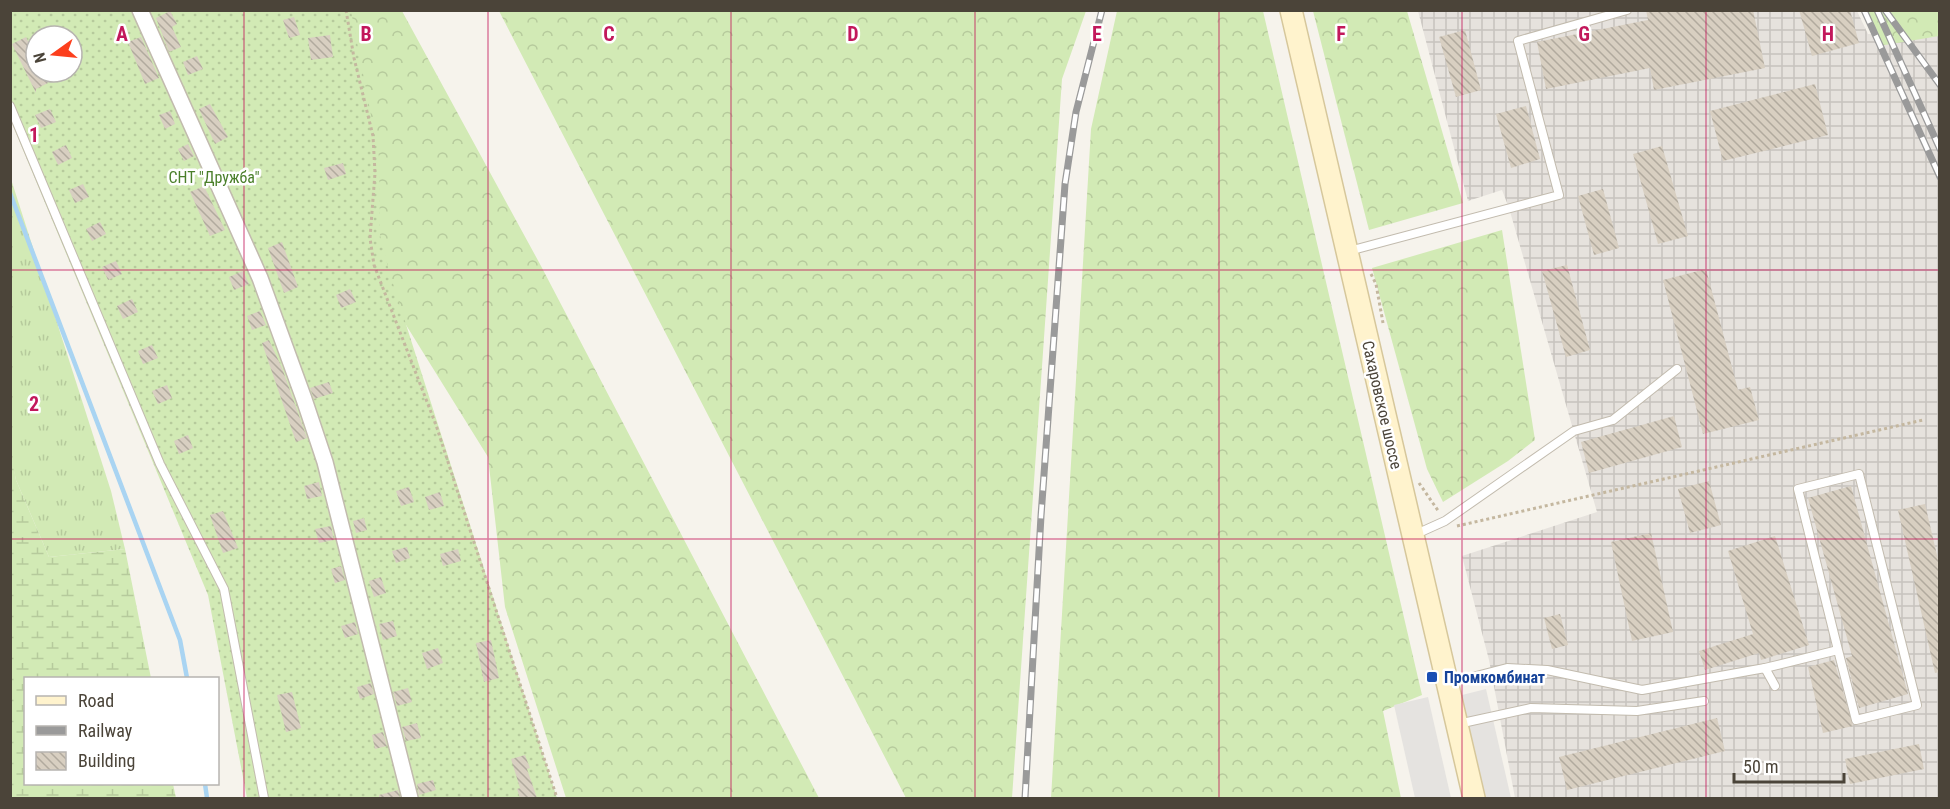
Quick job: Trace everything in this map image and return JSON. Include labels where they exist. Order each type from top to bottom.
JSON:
[{"type":"main road","name":"Сахаровское шоссе","points":[[1291,10],[1474,798]]},
{"type":"street","points":[[140,10],[260,278],[304,399],[325,462],[410,798]]},
{"type":"lane","points":[[1347,251],[1559,195],[1518,41],[1627,10]]},
{"type":"lane","points":[[10,106],[160,464],[224,589],[264,798]]},
{"type":"lane","points":[[1412,536],[1444,521],[1574,431],[1613,420],[1677,369]]},
{"type":"lane","points":[[1859,474],[1917,705],[1856,720],[1838,650],[1798,489],[1859,474]]},
{"type":"lane","points":[[1447,684],[1507,668],[1547,670],[1642,690],[1765,668],[1838,650]]},
{"type":"lane","points":[[1765,668],[1775,686]]},
{"type":"lane","points":[[1457,724],[1531,708],[1637,711],[1704,701]]},
{"type":"path","points":[[346,10],[354,58],[373,136],[375,173],[370,238],[374,265],[436,425],[557,798]]},
{"type":"path","points":[[1447,528],[1923,420]]},
{"type":"shaded area","points":[[1418,11],[1857,11],[1868,34],[1939,35],[1939,798],[1515,798],[1489,660],[1462,556],[1597,512],[1509,208],[1502,190],[1468,201]]},
{"type":"shaded area","points":[[1486,689],[1511,798],[1479,798],[1454,697]]},
{"type":"shaded area","points":[[1428,697],[1451,798],[1415,798],[1394,705]]},
{"type":"green space","name":"СНТ \"Дружба\"","points":[[10,11],[351,11],[379,157],[380,235],[389,271],[557,798],[247,798],[208,595],[11,121]]},
{"type":"green space","points":[[341,11],[402,11],[541,266],[819,798],[566,798],[505,607],[488,457],[375,275]]},
{"type":"green space","points":[[499,11],[1086,11],[1062,79],[1012,798],[906,798]]},
{"type":"green space","points":[[1117,11],[1263,11],[1422,695],[1383,711],[1401,798],[1051,798],[1091,129]]},
{"type":"green space","points":[[1313,11],[1407,11],[1463,203],[1369,230]]},
{"type":"green space","points":[[1866,11],[1939,11],[1939,36],[1879,46]]},
{"type":"green space","points":[[10,176],[111,491],[125,549],[49,557],[16,480],[10,453]]},
{"type":"green space","points":[[1502,230],[1535,440],[1508,461],[1443,502],[1427,469],[1372,268]]},
{"type":"green space","points":[[11,453],[16,480],[49,557],[125,549],[151,677],[24,677],[24,785],[173,785],[176,798],[11,798]]},
{"type":"building","points":[[1646,10],[1753,10],[1765,68],[1654,90],[1650,68],[1546,89],[1537,42],[1648,20]]},
{"type":"building","points":[[1799,10],[1850,10],[1859,43],[1812,56]]},
{"type":"building","points":[[170,11],[177,24],[172,27],[181,47],[169,52],[156,18]]},
{"type":"building","points":[[294,17],[300,35],[289,38],[283,20]]},
{"type":"building","points":[[1465,30],[1481,90],[1456,97],[1439,37]]},
{"type":"building","points":[[330,35],[333,57],[311,60],[308,38]]},
{"type":"building","points":[[141,37],[159,78],[145,84],[128,42]]},
{"type":"building","points":[[24,38],[24,68],[12,44]]},
{"type":"building","points":[[197,56],[203,69],[188,75],[183,62]]},
{"type":"building","points":[[32,84],[46,84],[36,89],[36,93]]},
{"type":"building","points":[[1815,84],[1828,135],[1723,161],[1710,111]]},
{"type":"building","points":[[210,104],[228,137],[215,144],[199,109]]},
{"type":"building","points":[[1526,106],[1540,159],[1511,168],[1496,114]]},
{"type":"building","points":[[50,109],[56,122],[41,128],[35,115]]},
{"type":"building","points":[[170,111],[175,124],[165,129],[159,115]]},
{"type":"building","points":[[188,144],[194,156],[184,161],[178,149]]},
{"type":"building","points":[[66,145],[72,158],[58,165],[52,152]]},
{"type":"building","points":[[1662,146],[1688,236],[1658,244],[1633,154]]},
{"type":"building","points":[[343,163],[346,174],[328,180],[324,168]]},
{"type":"building","points":[[83,184],[89,197],[75,203],[69,190]]},
{"type":"building","points":[[204,186],[225,230],[210,236],[190,192]]},
{"type":"building","points":[[1603,189],[1619,248],[1594,255],[1578,196]]},
{"type":"building","points":[[100,222],[106,234],[92,241],[86,229]]},
{"type":"building","points":[[282,242],[298,287],[284,293],[268,248]]},
{"type":"building","points":[[116,261],[122,274],[108,280],[102,267]]},
{"type":"building","points":[[1567,265],[1590,350],[1566,357],[1542,271]]},
{"type":"building","points":[[1706,269],[1738,390],[1750,387],[1759,420],[1703,434],[1663,280]]},
{"type":"building","points":[[243,271],[249,284],[234,290],[229,277]]},
{"type":"building","points":[[350,289],[356,302],[341,308],[336,295]]},
{"type":"building","points":[[132,299],[138,312],[123,319],[117,306]]},
{"type":"building","points":[[260,311],[266,325],[252,330],[247,316]]},
{"type":"building","points":[[269,340],[282,368],[307,438],[296,442],[262,343]]},
{"type":"building","points":[[152,345],[158,358],[143,364],[138,351]]},
{"type":"building","points":[[329,382],[333,393],[314,399],[310,388]]},
{"type":"building","points":[[167,385],[172,398],[158,404],[152,391]]},
{"type":"building","points":[[1674,416],[1682,447],[1589,473],[1581,442]]},
{"type":"building","points":[[188,435],[193,448],[179,454],[174,441]]},
{"type":"building","points":[[1709,481],[1721,525],[1690,533],[1678,489]]},
{"type":"building","points":[[319,482],[322,496],[307,499],[304,486]]},
{"type":"building","points":[[1851,486],[1908,694],[1859,708],[1846,658],[1852,656],[1808,498]]},
{"type":"building","points":[[409,487],[414,502],[401,506],[396,491]]},
{"type":"building","points":[[440,492],[444,506],[429,510],[425,497]]},
{"type":"building","points":[[1925,504],[1940,568],[1940,672],[1935,673],[1898,510]]},
{"type":"building","points":[[223,511],[238,548],[223,553],[210,515]]},
{"type":"building","points":[[364,518],[367,530],[356,533],[353,521]]},
{"type":"building","points":[[331,526],[334,540],[319,543],[315,529]]},
{"type":"building","points":[[1651,533],[1673,632],[1632,641],[1611,542]]},
{"type":"building","points":[[1775,536],[1809,645],[1761,660],[1759,653],[1705,670],[1699,651],[1753,634],[1728,551]]},
{"type":"building","points":[[407,547],[410,558],[396,563],[392,551]]},
{"type":"building","points":[[458,549],[461,561],[443,566],[440,554]]},
{"type":"building","points":[[341,566],[345,580],[335,583],[331,569]]},
{"type":"building","points":[[381,577],[386,593],[374,597],[369,581]]},
{"type":"building","points":[[1560,614],[1568,645],[1552,649],[1544,618]]},
{"type":"building","points":[[393,621],[397,636],[383,640],[379,624]]},
{"type":"building","points":[[355,622],[358,634],[345,638],[341,626]]},
{"type":"building","points":[[491,640],[499,678],[484,682],[476,643]]},
{"type":"building","points":[[438,648],[443,663],[427,669],[422,653]]},
{"type":"building","points":[[1834,660],[1853,726],[1823,733],[1808,667]]},
{"type":"building","points":[[371,683],[374,694],[360,699],[357,687]]},
{"type":"building","points":[[408,688],[412,702],[397,706],[393,692]]},
{"type":"building","points":[[292,692],[301,728],[286,732],[277,695]]},
{"type":"building","points":[[1717,718],[1725,751],[1567,790],[1559,757]]},
{"type":"building","points":[[417,723],[421,738],[406,741],[402,727]]},
{"type":"building","points":[[383,732],[387,746],[375,749],[372,735]]},
{"type":"building","points":[[1919,744],[1924,769],[1850,784],[1845,759]]},
{"type":"building","points":[[525,755],[530,768],[527,769],[537,798],[520,798],[517,789],[520,788],[511,759]]},
{"type":"building","points":[[433,780],[436,790],[419,795],[417,784]]},
{"type":"building","points":[[398,790],[400,798],[379,798],[379,795]]},
{"type":"waterway","points":[[10,193],[180,640],[187,677]]},
{"type":"waterway","points":[[205,785],[207,798]]},
{"type":"railway","points":[[1025,798],[1041,516],[1065,184],[1076,112],[1102,10]]},
{"type":"railway","points":[[1864,10],[1940,177]]},
{"type":"railway","points":[[1877,10],[1940,149]]},
{"type":"railway","points":[[1885,10],[1940,85]]},
{"type":"place","name":"Промкомбинат","points":[[1432,677]]}]
